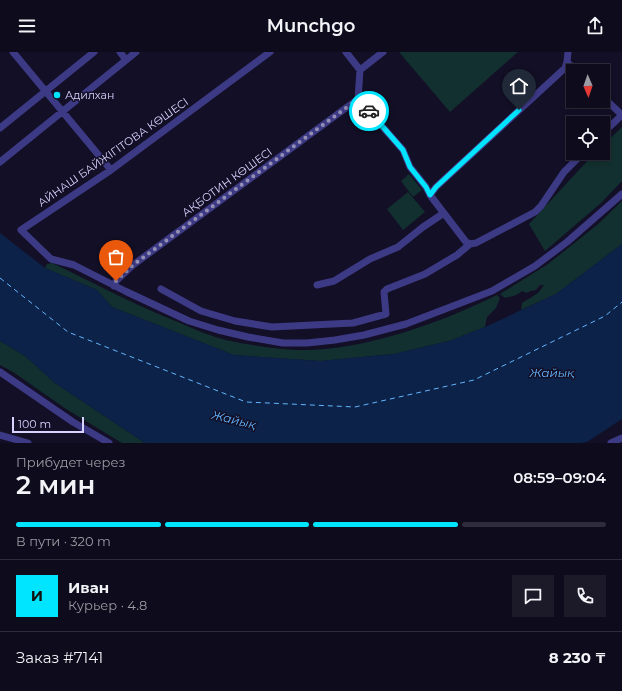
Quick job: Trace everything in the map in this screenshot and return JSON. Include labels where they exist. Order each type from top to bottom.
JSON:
[{"type":"street","points":[[13,52],[111,170]]},
{"type":"street","points":[[0,128],[94,52]]},
{"type":"street","points":[[120,52],[126,60]]},
{"type":"street","points":[[0,162],[136,52]]},
{"type":"street","name":"АЙНАШ БАЙЖІГІТОВА КӨШЕСІ","points":[[114,286],[74,265],[51,259],[21,230],[111,170],[270,52]]},
{"type":"street","points":[[346,52],[360,70],[358,99],[403,150],[410,167],[466,242],[470,244]]},
{"type":"street","points":[[360,70],[384,52]]},
{"type":"street","points":[[430,195],[436,187],[565,68],[568,52]]},
{"type":"street","name":"АҚБОТИН КӨШЕСІ","points":[[114,286],[116,281],[133,265],[358,99]]},
{"type":"street","points":[[610,104],[622,115],[610,126]]},
{"type":"street","points":[[161,289],[201,311],[272,328],[353,323],[386,314],[384,292],[425,274],[457,255],[470,244],[476,243],[535,212],[541,206],[564,172],[576,160]]},
{"type":"street","points":[[114,286],[189,321],[248,337],[284,343],[307,343],[364,335],[406,324],[492,291],[535,266],[567,242],[622,194]]},
{"type":"street","points":[[317,285],[334,281],[370,260],[398,247],[423,227],[444,213]]},
{"type":"street","points":[[0,372],[73,422],[109,443]]},
{"type":"street","points":[[0,435],[28,443]]},
{"type":"street","points":[[611,443],[622,438]]},
{"type":"green space","points":[[399,52],[518,52],[450,112]]},
{"type":"green space","points":[[622,127],[622,181],[601,203],[545,251],[529,224],[588,160],[610,160],[610,138]]},
{"type":"green space","points":[[409,174],[422,190],[413,197],[401,181]]},
{"type":"green space","points":[[408,192],[425,212],[403,230],[387,209]]},
{"type":"green space","points":[[622,201],[622,244],[556,294],[521,310],[522,303],[538,293],[544,285],[540,285],[536,290],[526,293],[522,291],[516,295],[505,298],[500,294],[548,264],[597,225]]},
{"type":"green space","points":[[52,263],[115,294],[208,334],[235,342],[285,349],[328,349],[378,340],[403,333],[453,315],[497,295],[500,298],[496,308],[487,317],[485,327],[449,341],[394,354],[320,361],[234,355],[112,307],[97,290],[45,268],[47,264]]},
{"type":"green space","points":[[0,341],[25,356],[55,383],[145,443],[122,443],[66,409],[13,372],[0,365]]},
{"type":"water","name":"Жайық","points":[[0,233],[45,268],[97,290],[112,307],[234,355],[320,361],[394,354],[449,341],[485,327],[556,294],[622,244],[622,419],[587,442],[581,443],[145,443],[55,383],[25,356],[0,341]]},
{"type":"ferry route","points":[[0,278],[68,332],[246,402],[355,407],[474,380],[605,316],[622,302]]},
{"type":"way so far","points":[[116,281],[133,265],[358,99],[369,111]]},
{"type":"place","name":"Адилхан","points":[[57,95]]},
{"type":"route","points":[[369,111],[403,150],[407,162],[426,187],[430,195],[436,187],[519,110]]}]
